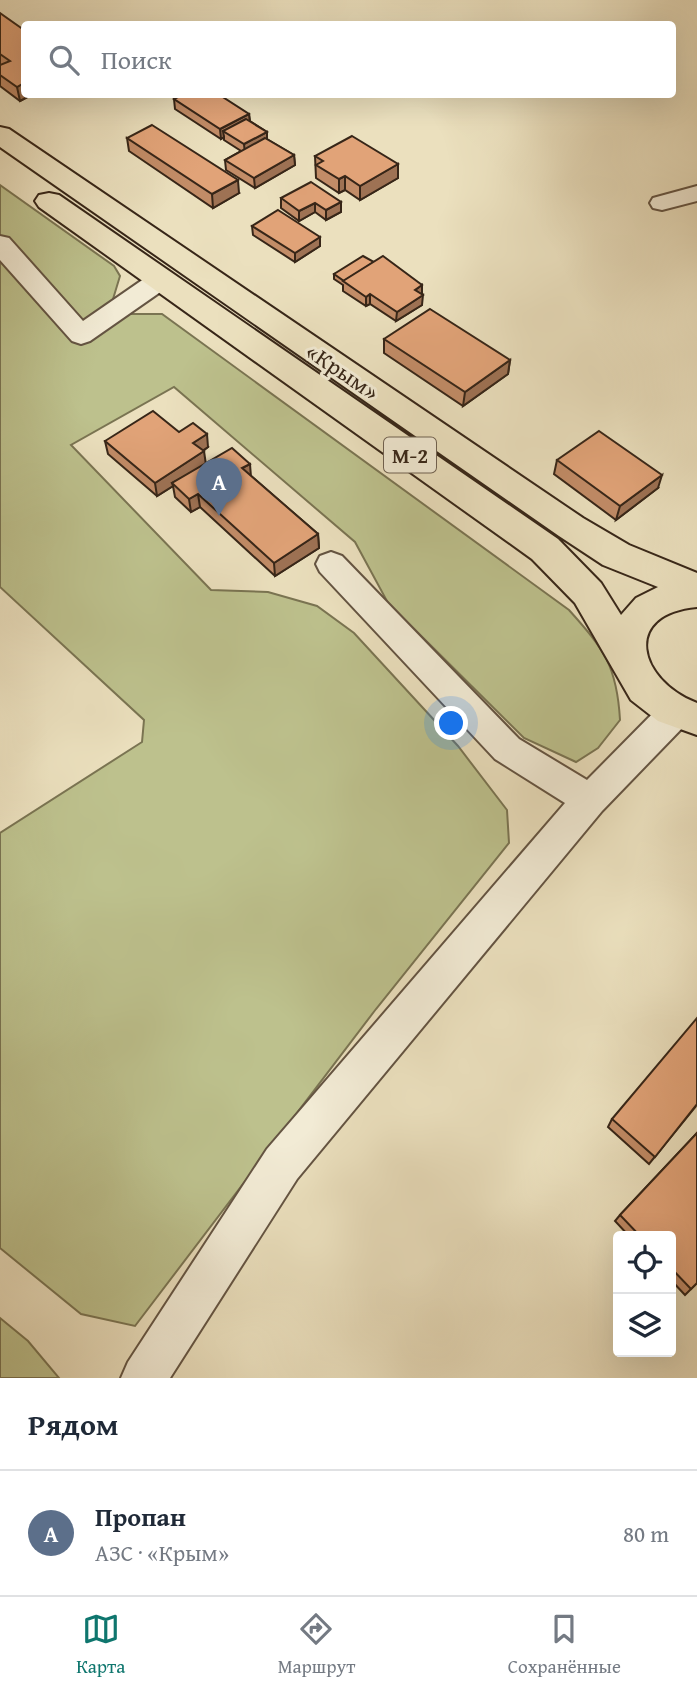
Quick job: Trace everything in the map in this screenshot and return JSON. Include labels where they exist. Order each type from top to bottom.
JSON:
[{"type":"main road","name":"«Крым»","points":[[0,135],[604,548],[697,591]]},
{"type":"main road","name":"«Крым»","points":[[0,166],[545,549],[588,593],[638,681],[654,699],[687,716]]},
{"type":"main road","points":[[629,661],[627,641],[633,623],[646,608],[664,598],[697,591]]},
{"type":"street","points":[[662,203],[697,193]]},
{"type":"street","points":[[0,244],[81,335],[160,280]]},
{"type":"street","points":[[331,565],[507,749],[590,800]]},
{"type":"street","points":[[144,1378],[282,1164],[590,800],[687,716]]},
{"type":"green space","points":[[0,185],[114,266],[120,276],[110,309],[120,314],[162,314],[569,610],[607,659],[618,701],[620,720],[598,748],[576,762],[524,738],[388,603],[355,542],[174,387],[71,445],[211,590],[268,592],[317,606],[354,633],[458,746],[507,810],[509,843],[376,1009],[135,1326],[81,1314],[0,1248],[0,833],[142,742],[144,720],[0,587]]},
{"type":"green space","points":[[0,1318],[28,1341],[59,1378],[0,1378]]},
{"type":"building","points":[[0,13],[21,28],[21,85],[17,87],[0,75],[0,65],[10,61],[0,54]]},
{"type":"building","points":[[224,98],[249,114],[220,129],[174,99]]},
{"type":"building","points":[[246,119],[267,132],[244,144],[223,131]]},
{"type":"building","points":[[152,125],[238,180],[212,194],[127,138]]},
{"type":"building","points":[[352,136],[398,164],[360,186],[345,176],[339,179],[316,165],[323,161],[315,156]]},
{"type":"building","points":[[265,138],[294,155],[254,178],[225,160]]},
{"type":"building","points":[[311,182],[341,202],[326,210],[315,203],[299,211],[281,198]]},
{"type":"building","points":[[278,210],[320,237],[295,253],[252,226]]},
{"type":"building","points":[[363,256],[374,262],[344,281],[334,274]]},
{"type":"building","points":[[383,256],[422,285],[415,290],[423,295],[397,312],[370,294],[366,297],[343,281]]},
{"type":"building","points":[[430,309],[510,360],[465,392],[384,339]]},
{"type":"building","points":[[153,411],[179,432],[193,423],[207,434],[193,443],[204,451],[155,483],[105,441]]},
{"type":"building","points":[[599,431],[662,475],[620,506],[557,460]]},
{"type":"building","points":[[232,448],[250,464],[242,468],[318,534],[274,563],[198,494],[189,499],[172,483]]},
{"type":"building","points":[[697,1018],[697,1104],[655,1157],[612,1119]]},
{"type":"building","points":[[697,1133],[697,1283],[691,1289],[676,1273],[676,1231],[635,1231],[620,1215]]},
{"type":"place","name":"Пропан","points":[[219,516]]}]
